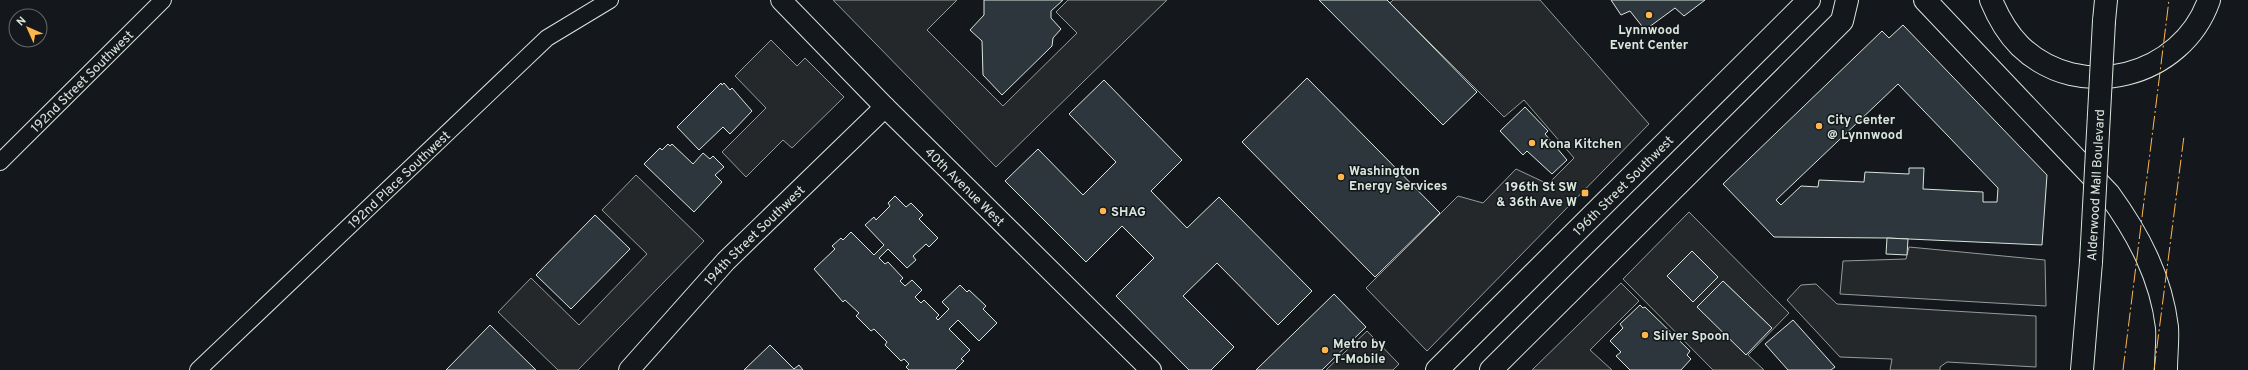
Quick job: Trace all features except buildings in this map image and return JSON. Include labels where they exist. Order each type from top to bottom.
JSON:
[{"type":"main road","name":"196th Street Southwest","points":[[1437,370],[1809,0]]},
{"type":"main road","points":[[1491,370],[1842,21],[1847,0]]},
{"type":"main road","points":[[1925,0],[2109,194],[2131,223],[2148,256],[2161,296],[2167,328],[2166,370]]},
{"type":"main road","points":[[1991,0],[2009,34],[2036,58],[2062,71],[2094,78],[2117,77],[2142,70],[2160,61],[2177,48],[2192,33],[2205,12],[2209,0]]},
{"type":"main road","name":"Alderwood Mall Boulevard","points":[[2082,370],[2091,262],[2106,0]]},
{"type":"street","name":"192nd Street Southwest","points":[[0,162],[163,0]]},
{"type":"street","name":"192nd Place Southwest","points":[[198,370],[547,38],[610,0]]},
{"type":"street","name":"40th Avenue West","points":[[781,0],[885,107],[1151,370]]},
{"type":"street","name":"194th Street Southwest","points":[[629,370],[726,261],[885,107]]},
{"type":"shaded area","points":[[833,0],[957,0],[927,30],[1003,106],[1077,33],[1056,12],[1068,0],[1167,0],[996,167]]},
{"type":"shaded area","points":[[1393,0],[1540,0],[1649,124],[1427,351],[1366,288],[1458,196],[1483,203],[1516,169],[1548,184],[1574,158],[1524,100],[1504,117],[1390,3]]},
{"type":"shaded area","points":[[771,40],[797,66],[805,58],[844,97],[792,148],[783,140],[746,177],[722,152],[766,108],[735,76]]},
{"type":"shaded area","points":[[636,175],[704,241],[578,370],[558,370],[498,312],[531,278],[579,325],[647,254],[602,210]]},
{"type":"shaded area","points":[[1689,212],[1789,313],[1748,355],[1764,370],[1713,370],[1623,279]],"holes":[[[1692,251],[1718,277],[1693,302],[1667,276]],[[1723,281],[1772,328],[1746,354],[1698,307]]]},
{"type":"shaded area","points":[[1909,247],[2045,260],[2046,306],[1840,294],[1843,261],[1906,259]]},
{"type":"shaded area","points":[[1621,283],[1639,301],[1590,350],[1612,370],[1532,370]]},
{"type":"shaded area","points":[[1816,284],[1837,304],[2036,316],[2036,367],[1947,362],[1940,367],[1940,370],[1890,370],[1892,359],[1840,357],[1787,300],[1801,285]]},
{"type":"shaded area","points":[[1367,331],[1399,364],[1393,370],[1326,370]]},
{"type":"power","points":[[2123,370],[2169,0]]},
{"type":"power","points":[[2154,370],[2184,136]]},
{"type":"place","name":"Lynnwood Event Center","points":[[1649,15]]},
{"type":"place","name":"City Center @ Lynnwood","points":[[1819,126]]},
{"type":"place","name":"Kona Kitchen","points":[[1532,143]]},
{"type":"place","name":"Washington Energy Services","points":[[1341,177]]},
{"type":"place","name":"196th St SW & 36th Ave W","points":[[1585,193]]},
{"type":"place","name":"SHAG","points":[[1103,211]]},
{"type":"place","name":"Silver Spoon","points":[[1645,335]]},
{"type":"place","name":"Metro by T-Mobile","points":[[1325,350]]}]
